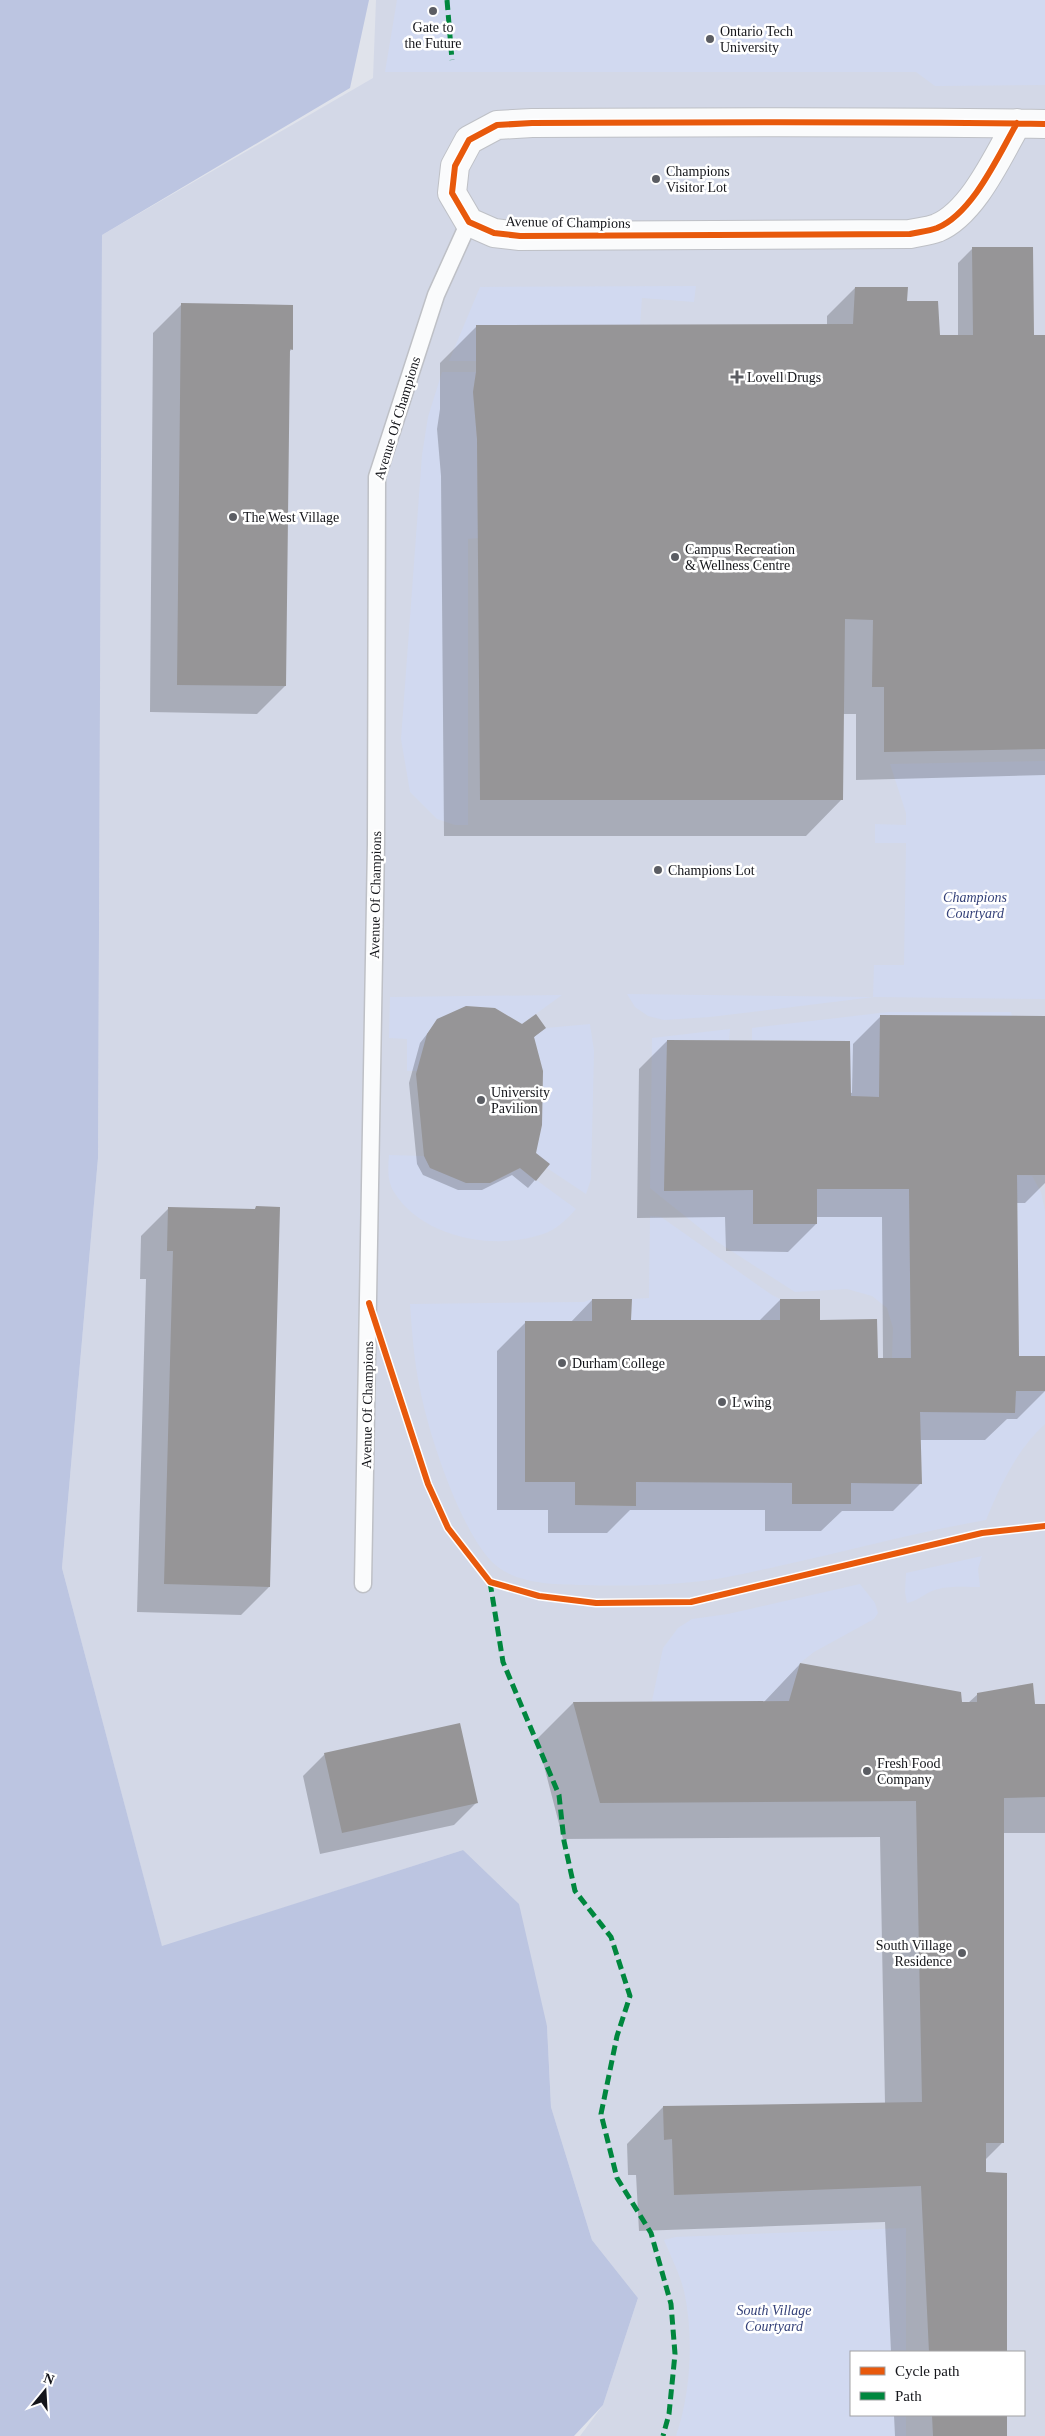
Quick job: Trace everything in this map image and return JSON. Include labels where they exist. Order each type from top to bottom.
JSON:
[{"type":"street","points":[[469,222],[452,193],[455,166],[470,140],[497,126],[532,122],[1045,124]]},
{"type":"street","name":"Avenue of Champions","points":[[469,222],[494,233],[520,236],[910,234],[937,228],[957,216],[982,182],[1017,123]]},
{"type":"lane","name":"Avenue Of Champions","points":[[363,1584],[376,844],[377,476],[436,295],[469,222]]},
{"type":"shaded area","points":[[0,0],[369,0],[350,88],[102,235],[98,1158],[62,1568],[162,1946],[463,1850],[519,1904],[547,2026],[551,2107],[592,2240],[638,2298],[603,2405],[574,2436],[0,2436]]},
{"type":"shaded area","name":"Durham College","points":[[376,0],[1045,0],[1045,2436],[580,2436],[603,2405],[638,2298],[592,2240],[551,2107],[547,2026],[463,1850],[162,1947],[62,1568],[98,1158],[102,235],[373,78]]},
{"type":"green space","name":"Ontario Tech University","points":[[397,0],[1045,0],[1045,85],[935,86],[916,72],[385,72]]},
{"type":"green space","points":[[696,286],[694,302],[642,298],[640,325],[476,325],[476,361],[449,361],[480,287]]},
{"type":"green space","points":[[442,372],[476,372],[473,392],[477,439],[478,538],[468,539],[468,825],[455,825],[437,819],[410,792],[401,739],[422,455],[428,417]]},
{"type":"green space","name":"Champions Courtyard","points":[[1045,761],[1045,999],[874,997],[710,1017],[664,1020],[648,1016],[635,1007],[627,994],[873,997],[874,965],[904,965],[906,843],[875,843],[875,824],[906,825],[906,813],[890,764]]},
{"type":"green space","points":[[562,995],[522,1024],[495,1008],[466,1006],[417,1071],[407,1071],[407,1039],[389,1038],[390,997]]},
{"type":"green space","points":[[888,1012],[1011,1012],[1012,1016],[880,1015],[879,1097],[851,1096],[849,1041],[752,1040],[752,1028]]},
{"type":"green space","points":[[590,1024],[594,1051],[591,1179],[586,1194],[547,1168],[549,1165],[536,1153],[542,1125],[543,1071],[534,1037],[546,1028]]},
{"type":"green space","points":[[730,1029],[729,1040],[667,1040],[664,1191],[753,1190],[753,1224],[817,1224],[817,1189],[909,1189],[911,1358],[892,1358],[893,1328],[887,1308],[872,1296],[847,1289],[795,1292],[716,1241],[650,1188],[652,1038]]},
{"type":"green space","points":[[389,1155],[424,1156],[466,1183],[490,1183],[520,1168],[576,1209],[552,1230],[524,1239],[503,1241],[461,1237],[441,1230],[422,1220],[406,1208],[390,1183]]},
{"type":"green space","points":[[1017,1175],[1032,1176],[1041,1192],[1045,1211],[1045,1356],[1019,1356]]},
{"type":"green space","points":[[650,1216],[661,1217],[780,1299],[780,1320],[631,1320],[632,1299],[649,1298]]},
{"type":"green space","points":[[592,1299],[592,1321],[525,1322],[525,1482],[575,1482],[575,1505],[636,1506],[636,1482],[922,1483],[920,1412],[1016,1391],[1045,1391],[1045,1424],[1026,1445],[1010,1469],[986,1520],[755,1571],[694,1582],[621,1586],[562,1584],[528,1580],[507,1573],[485,1554],[460,1511],[439,1457],[424,1408],[415,1357],[410,1304],[584,1302]]},
{"type":"green space","points":[[982,1556],[978,1569],[980,1587],[937,1589],[907,1603],[905,1592],[906,1573]]},
{"type":"green space","points":[[860,1584],[875,1603],[878,1613],[874,1619],[814,1652],[800,1663],[789,1701],[652,1701],[663,1648],[678,1628],[692,1619],[728,1614]]},
{"type":"green space","name":"South Village Courtyard","points":[[906,2228],[906,2351],[850,2351],[850,2416],[906,2416],[906,2436],[676,2436],[688,2383],[690,2345],[684,2291],[664,2240],[675,2237]]},
{"type":"building","name":"Campus Recreation & Wellness Centre","points":[[972,247],[1033,247],[1034,335],[1045,335],[1045,749],[884,752],[884,687],[872,687],[873,620],[845,619],[843,800],[480,800],[477,439],[473,392],[476,372],[476,325],[853,324],[855,287],[908,287],[907,301],[938,301],[940,335],[973,335]]},
{"type":"building","name":"The West Village","points":[[181,303],[293,305],[293,350],[290,349],[286,686],[177,685]]},
{"type":"building","name":"University Pavilion","points":[[466,1006],[495,1008],[522,1024],[536,1014],[546,1028],[534,1037],[543,1071],[542,1125],[536,1153],[550,1164],[536,1181],[520,1168],[490,1183],[466,1183],[430,1168],[424,1156],[416,1074],[427,1034],[437,1019]]},
{"type":"building","points":[[880,1015],[1045,1016],[1045,1175],[1017,1175],[1019,1356],[1045,1356],[1045,1391],[1016,1391],[1015,1413],[920,1412],[922,1484],[851,1483],[851,1504],[792,1504],[792,1483],[636,1482],[636,1506],[575,1505],[575,1482],[525,1482],[525,1321],[592,1321],[592,1299],[632,1299],[631,1320],[780,1320],[780,1299],[820,1299],[820,1320],[877,1319],[878,1358],[911,1358],[909,1189],[817,1189],[817,1224],[753,1224],[753,1190],[664,1191],[667,1040],[850,1041],[851,1096],[879,1097]]},
{"type":"building","points":[[256,1206],[280,1207],[270,1587],[164,1584],[173,1251],[167,1251],[168,1207],[255,1209]]},
{"type":"building","name":"South Village Residence","points":[[800,1663],[961,1692],[962,1702],[977,1702],[977,1693],[1033,1683],[1035,1704],[1045,1704],[1045,1797],[1004,1798],[1004,2143],[986,2143],[986,2172],[1007,2173],[1007,2351],[929,2351],[921,2186],[674,2195],[672,2139],[664,2140],[663,2106],[922,2102],[916,1801],[600,1803],[573,1702],[789,1701]]},
{"type":"building","points":[[460,1723],[478,1803],[342,1833],[324,1753]]},
{"type":"building","points":[[932,2416],[1007,2416],[1007,2436],[933,2436]]},
{"type":"marked path","points":[[447,0],[452,60]]},
{"type":"marked path","points":[[490,1582],[503,1662],[559,1795],[564,1841],[575,1891],[611,1937],[630,1996],[617,2036],[601,2114],[617,2178],[651,2233],[671,2304],[675,2354],[669,2414],[663,2436]]},
{"type":"cycle path","points":[[1017,123],[1010,136],[1002,151],[993,167],[962,210],[950,221],[937,228],[910,234],[520,236],[494,233],[469,222],[452,193],[455,166],[469,140],[497,125],[532,123],[724,122],[917,122],[981,123],[1045,124]]},
{"type":"cycle path","points":[[369,1303],[428,1484],[448,1528],[490,1582],[539,1596],[596,1603],[691,1602],[982,1533],[1045,1526]]},
{"type":"place","name":"Gate to the Future","points":[[433,11]]},
{"type":"place","name":"Ontario Tech University","points":[[710,39]]},
{"type":"place","name":"Champions Visitor Lot","points":[[656,179]]},
{"type":"place","name":"Lovell Drugs","points":[[737,377]]},
{"type":"place","name":"The West Village","points":[[233,517]]},
{"type":"place","name":"Campus Recreation & Wellness Centre","points":[[675,557]]},
{"type":"place","name":"Champions Lot","points":[[658,870]]},
{"type":"place","name":"University Pavilion","points":[[481,1100]]},
{"type":"place","name":"Durham College","points":[[562,1363]]},
{"type":"place","name":"L wing","points":[[722,1402]]},
{"type":"place","name":"Fresh Food Company","points":[[867,1771]]},
{"type":"place","name":"South Village Residence","points":[[962,1953]]}]
